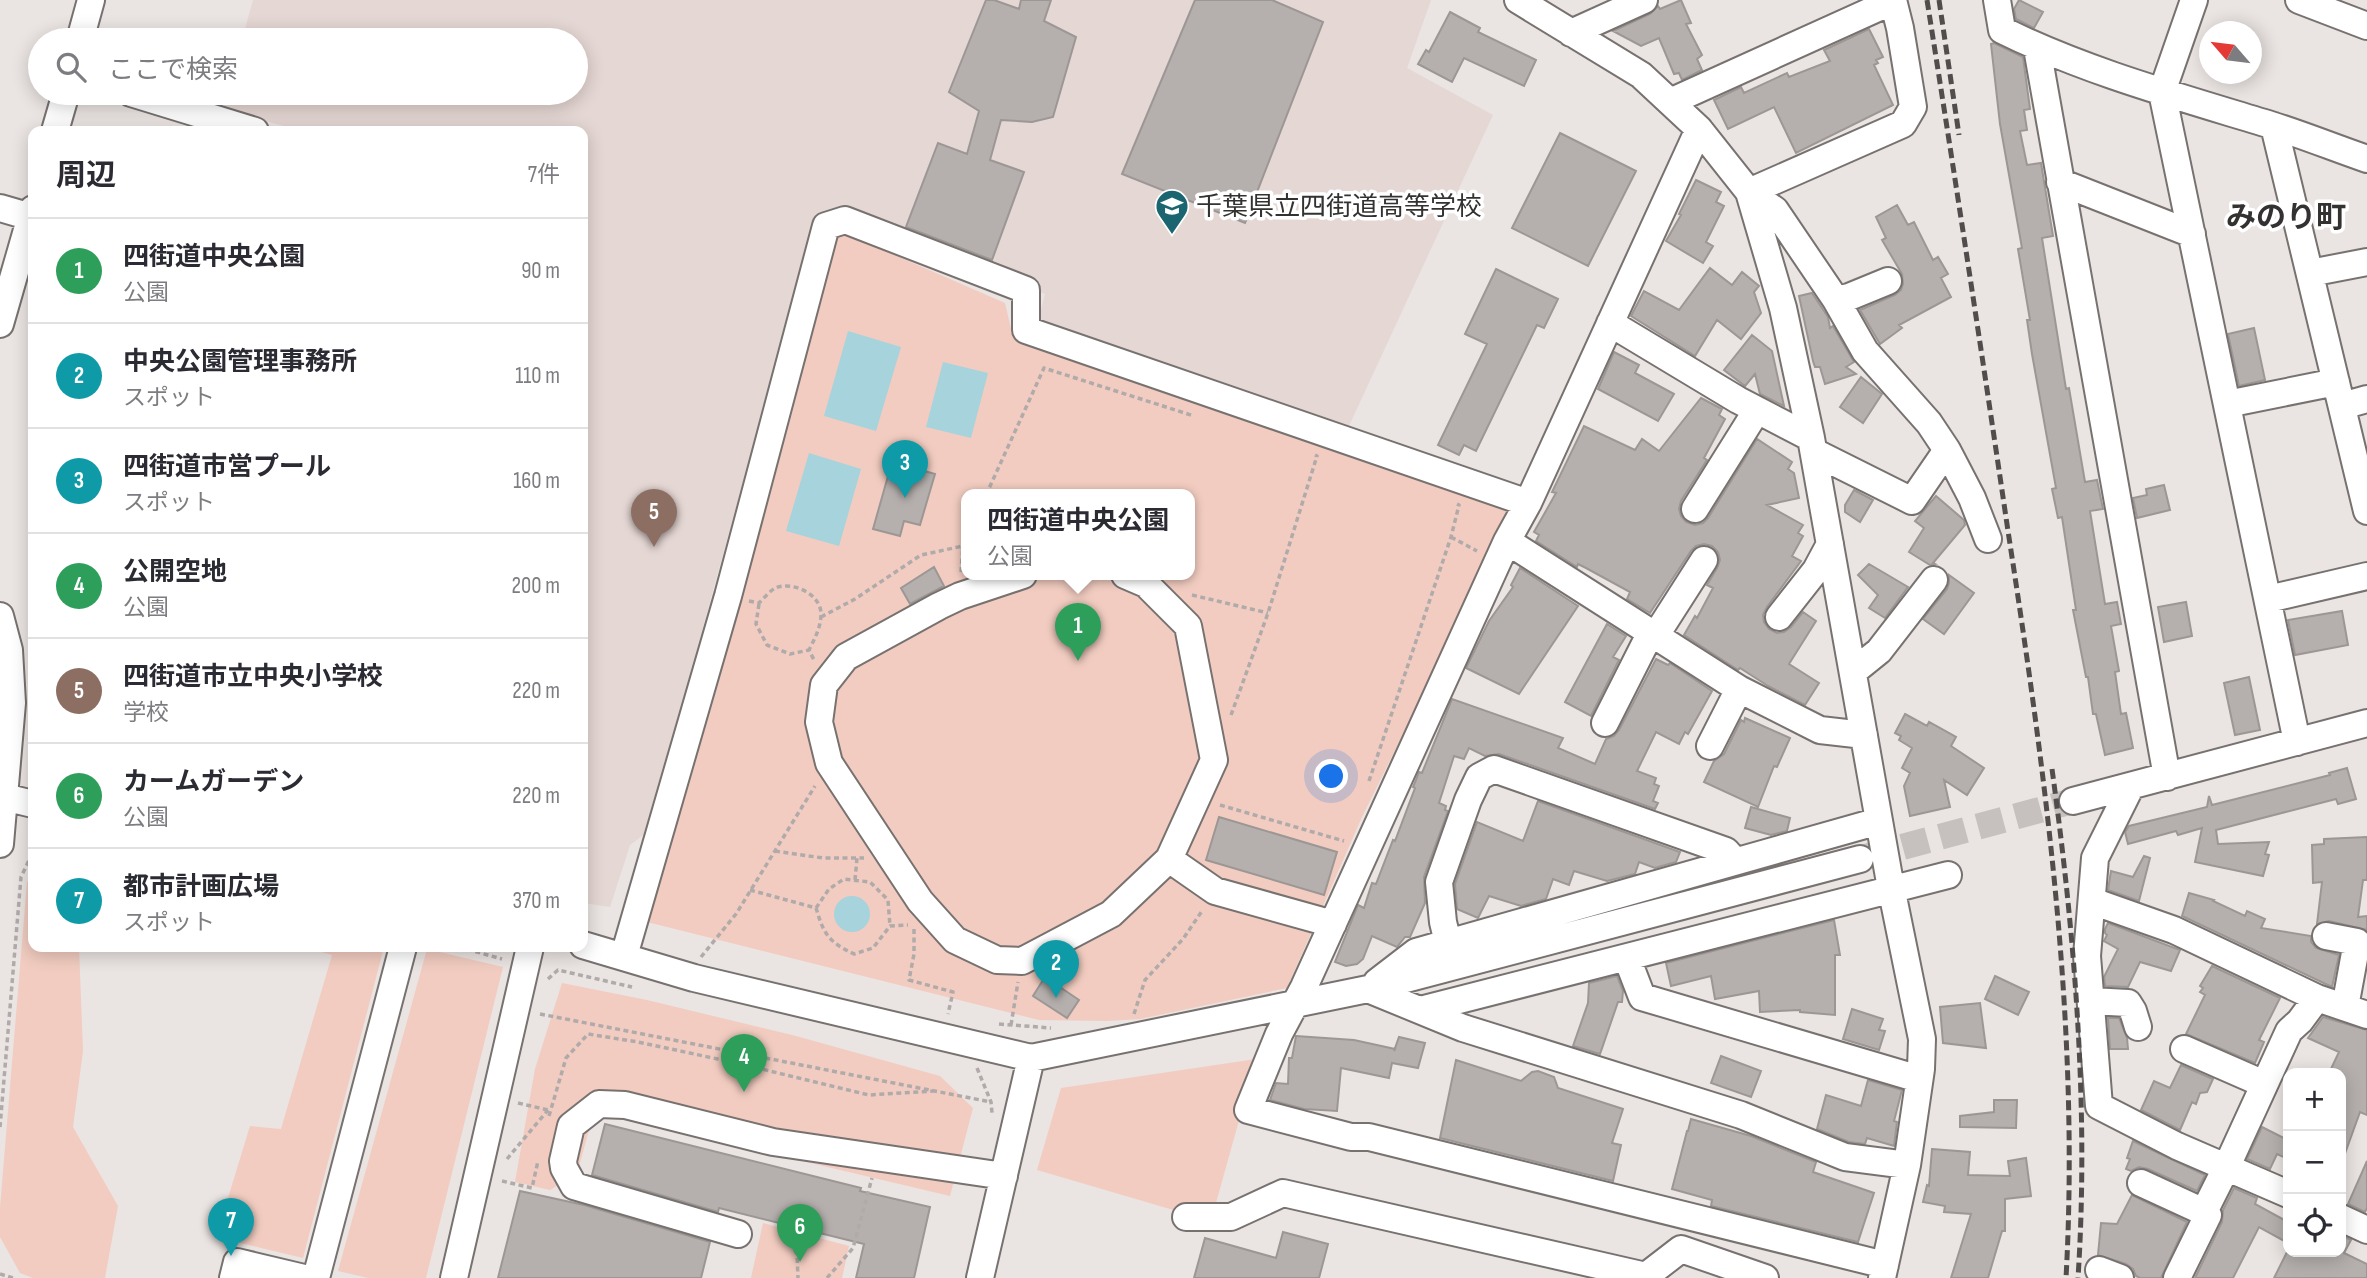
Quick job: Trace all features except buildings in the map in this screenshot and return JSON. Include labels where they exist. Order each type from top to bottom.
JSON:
[{"type":"street","points":[[83,28],[91,0]]},
{"type":"street","points":[[1571,33],[1643,0]]},
{"type":"street","points":[[1997,0],[2001,30],[2037,48],[2367,159]]},
{"type":"street","points":[[2194,0],[2162,92],[2297,742]]},
{"type":"street","points":[[2299,0],[2367,26]]},
{"type":"street","points":[[1523,1],[1641,75],[1699,129],[1749,192],[1775,210],[1836,300],[1865,351],[1929,423],[1947,450],[1972,498],[1988,539]]},
{"type":"street","points":[[1670,102],[1893,1],[1913,107],[1903,124],[1749,192]]},
{"type":"street","points":[[2037,48],[2166,776]]},
{"type":"street","points":[[56,126],[63,105]]},
{"type":"street","points":[[170,105],[239,126]]},
{"type":"street","points":[[2274,126],[2367,511]]},
{"type":"street","points":[[1699,129],[1528,503],[1502,551],[1297,1002],[1279,1034],[1248,1110],[1351,1137],[1369,1137],[1883,1272],[1907,1165],[1922,1039],[1879,821],[1813,445],[1783,308],[1749,192]]},
{"type":"street","points":[[2060,182],[2192,234]]},
{"type":"street","points":[[0,208],[28,212]]},
{"type":"street","points":[[624,957],[728,596],[826,226],[845,220],[1026,290],[1026,331],[1528,503]]},
{"type":"street","points":[[0,324],[28,227]]},
{"type":"street","points":[[2310,273],[2367,262]]},
{"type":"street","points":[[1836,300],[1849,298],[1888,281]]},
{"type":"street","points":[[1610,323],[1912,501],[1947,450]]},
{"type":"street","points":[[2227,404],[2339,394],[2367,399]]},
{"type":"street","points":[[1695,509],[1757,410]]},
{"type":"street","points":[[1779,617],[1816,570],[1830,544]]},
{"type":"street","points":[[1502,551],[1653,634],[1739,689],[1820,730],[1864,735]]},
{"type":"street","points":[[1605,723],[1653,634],[1704,559]]},
{"type":"street","points":[[2268,599],[2367,576]]},
{"type":"street","points":[[1008,580],[960,596],[846,657],[824,685],[819,722],[829,763],[920,901],[955,940],[996,960],[1022,961],[1111,914],[1169,859],[1214,760],[1188,626],[1146,584],[1137,580]]},
{"type":"street","points":[[1853,672],[1879,651],[1934,580]]},
{"type":"street","points":[[0,616],[9,650],[12,704],[0,844]]},
{"type":"street","points":[[1710,746],[1739,689]]},
{"type":"street","points":[[2073,801],[2367,723]]},
{"type":"street","points":[[1448,943],[1439,882],[1479,777],[1494,768],[1726,851],[1735,861]]},
{"type":"street","points":[[2131,786],[2095,858],[2087,956],[2099,1106],[2177,1146],[2283,1192]]},
{"type":"street","points":[[3,797],[28,803]]},
{"type":"street","points":[[1368,989],[1416,952],[1879,821]]},
{"type":"street","points":[[1169,859],[1215,891],[1333,924]]},
{"type":"street","points":[[588,946],[694,978],[1031,1058],[1368,989],[1860,859]]},
{"type":"street","points":[[1420,1010],[1948,875]]},
{"type":"street","points":[[2092,901],[2198,941],[2316,998],[2356,1011],[2357,942],[2326,936]]},
{"type":"street","points":[[316,1278],[402,952]]},
{"type":"street","points":[[454,1278],[529,952]]},
{"type":"street","points":[[1627,957],[1642,997],[1919,1079]]},
{"type":"street","points":[[1368,989],[1464,1028],[1741,1115],[1845,1157],[1907,1165]]},
{"type":"street","points":[[2204,1212],[2289,1031],[2300,1021],[2316,998]]},
{"type":"street","points":[[2091,1001],[2128,1003],[2138,1027]]},
{"type":"street","points":[[2185,1049],[2264,1084]]},
{"type":"street","points":[[980,1278],[1031,1058]]},
{"type":"street","points":[[738,1234],[574,1186],[564,1168],[571,1126],[598,1104],[625,1105],[773,1142],[1004,1175]]},
{"type":"street","points":[[2141,1183],[2208,1215],[2178,1278]]},
{"type":"street","points":[[1186,1217],[1231,1217],[1283,1194],[1646,1276],[1681,1249],[1765,1278]]},
{"type":"street","points":[[2346,1220],[2367,1230]]},
{"type":"street","points":[[233,1278],[237,1262],[304,1278]]},
{"type":"path","points":[[989,489],[1044,368],[1205,419]]},
{"type":"path","points":[[1228,723],[1268,613],[1317,456],[1305,452]]},
{"type":"path","points":[[1366,792],[1451,537],[1459,505],[1446,500]]},
{"type":"path","points":[[1451,537],[1502,551]]},
{"type":"path","points":[[821,617],[855,599],[921,555],[961,546]]},
{"type":"path","points":[[960,596],[961,579]]},
{"type":"path","points":[[809,650],[790,654],[767,645],[756,624],[759,603],[775,588],[797,587],[813,596],[822,611],[820,628],[809,650],[824,685]]},
{"type":"path","points":[[1187,594],[1268,613]]},
{"type":"path","points":[[728,596],[759,603]]},
{"type":"path","points":[[712,962],[699,958],[736,914],[829,763]]},
{"type":"path","points":[[1198,798],[1348,843],[1364,855]]},
{"type":"path","points":[[775,851],[823,858],[890,857]]},
{"type":"path","points":[[855,880],[857,858]]},
{"type":"path","points":[[0,1127],[21,877],[28,862]]},
{"type":"path","points":[[844,879],[870,882],[888,900],[890,926],[873,948],[854,954],[837,946],[823,933],[816,908],[829,889],[844,879]]},
{"type":"path","points":[[750,890],[816,908]]},
{"type":"path","points":[[1134,1015],[1144,980],[1183,939],[1215,891]]},
{"type":"path","points":[[890,926],[914,925],[914,954],[909,980],[953,992],[947,1019]]},
{"type":"path","points":[[1011,1025],[1022,961]]},
{"type":"path","points":[[539,981],[549,979],[558,970],[639,988]]},
{"type":"path","points":[[538,1017],[542,1004]]},
{"type":"path","points":[[531,1013],[991,1102]]},
{"type":"path","points":[[998,1024],[1063,1029]]},
{"type":"path","points":[[547,1125],[566,1058],[588,1034],[728,1061],[869,1095],[934,1091]]},
{"type":"path","points":[[976,1067],[991,1102],[993,1124]]},
{"type":"path","points":[[516,1103],[519,1091]]},
{"type":"path","points":[[509,1101],[581,1118]]},
{"type":"path","points":[[505,1152],[503,1164],[548,1110]]},
{"type":"path","points":[[499,1193],[502,1180],[532,1188],[541,1150]]},
{"type":"path","points":[[827,1278],[853,1248],[868,1199],[876,1156]]},
{"type":"path","points":[[782,1228],[797,1254],[798,1278]]},
{"type":"path","points":[[0,1274],[13,1278]]},
{"type":"shaded area","name":"千葉県立四街道高等学校","points":[[253,0],[1431,0],[1407,68],[1493,115],[1348,428],[1037,326],[1045,294],[837,207],[822,211],[804,261],[646,833],[630,845],[610,907],[588,904],[588,126],[284,126],[223,109],[224,105],[588,105],[588,28],[245,28]]},
{"type":"shaded area","points":[[844,233],[1005,303],[1013,337],[1516,506],[1362,817],[1287,988],[1140,1019],[1039,1020],[643,921],[834,239]]},
{"type":"shaded area","points":[[27,882],[28,952],[79,952],[83,1051],[73,1127],[118,1206],[105,1278],[33,1278],[20,1273],[0,1237],[0,1208]]},
{"type":"shaded area","points":[[322,952],[383,952],[303,1258],[216,1237],[250,1126],[281,1129],[332,955]]},
{"type":"shaded area","points":[[426,952],[440,952],[503,967],[426,1278],[368,1278],[338,1271]]},
{"type":"shaded area","points":[[562,983],[647,1000],[796,1036],[940,1076],[973,1108],[950,1196],[604,1114],[590,1126],[577,1174],[550,1190],[515,1182],[535,1069]]},
{"type":"shaded area","points":[[1256,1059],[1211,1221],[1037,1170],[1061,1088]]},
{"type":"shaded area","points":[[763,1223],[849,1246],[842,1278],[751,1278]]},
{"type":"water","points":[[848,331],[901,347],[876,431],[824,416]]},
{"type":"water","points":[[943,362],[988,373],[971,438],[926,427]]},
{"type":"water","points":[[809,453],[861,469],[839,546],[786,531]]},
{"type":"water","points":[[852,896],[865,901],[870,914],[865,927],[852,932],[839,927],[834,914],[839,901]]},
{"type":"tunnel","points":[[1865,857],[2073,801]]},
{"type":"railway","points":[[1927,0],[2022,624],[2047,810],[2057,903],[2068,1091],[2066,1278]]},
{"type":"railway","points":[[1939,0],[1959,135]]},
{"type":"railway","points":[[2052,769],[2078,1023],[2082,1151],[2078,1278]]},
{"type":"place","name":"千葉県立四街道高等学校","points":[[1172,236]]},
{"type":"place","name":"四街道市営プール","points":[[905,498]]},
{"type":"place","name":"四街道市立中央小学校","points":[[654,547]]},
{"type":"place","name":"四街道中央公園","points":[[1078,661]]},
{"type":"place","name":"中央公園管理事務所","points":[[1056,998]]},
{"type":"place","name":"公開空地","points":[[744,1092]]},
{"type":"place","name":"都市計画広場","points":[[231,1256]]},
{"type":"place","name":"カームガーデン","points":[[800,1262]]},
{"type":"district","name":"みのり町","points":[[2286,217]]}]
